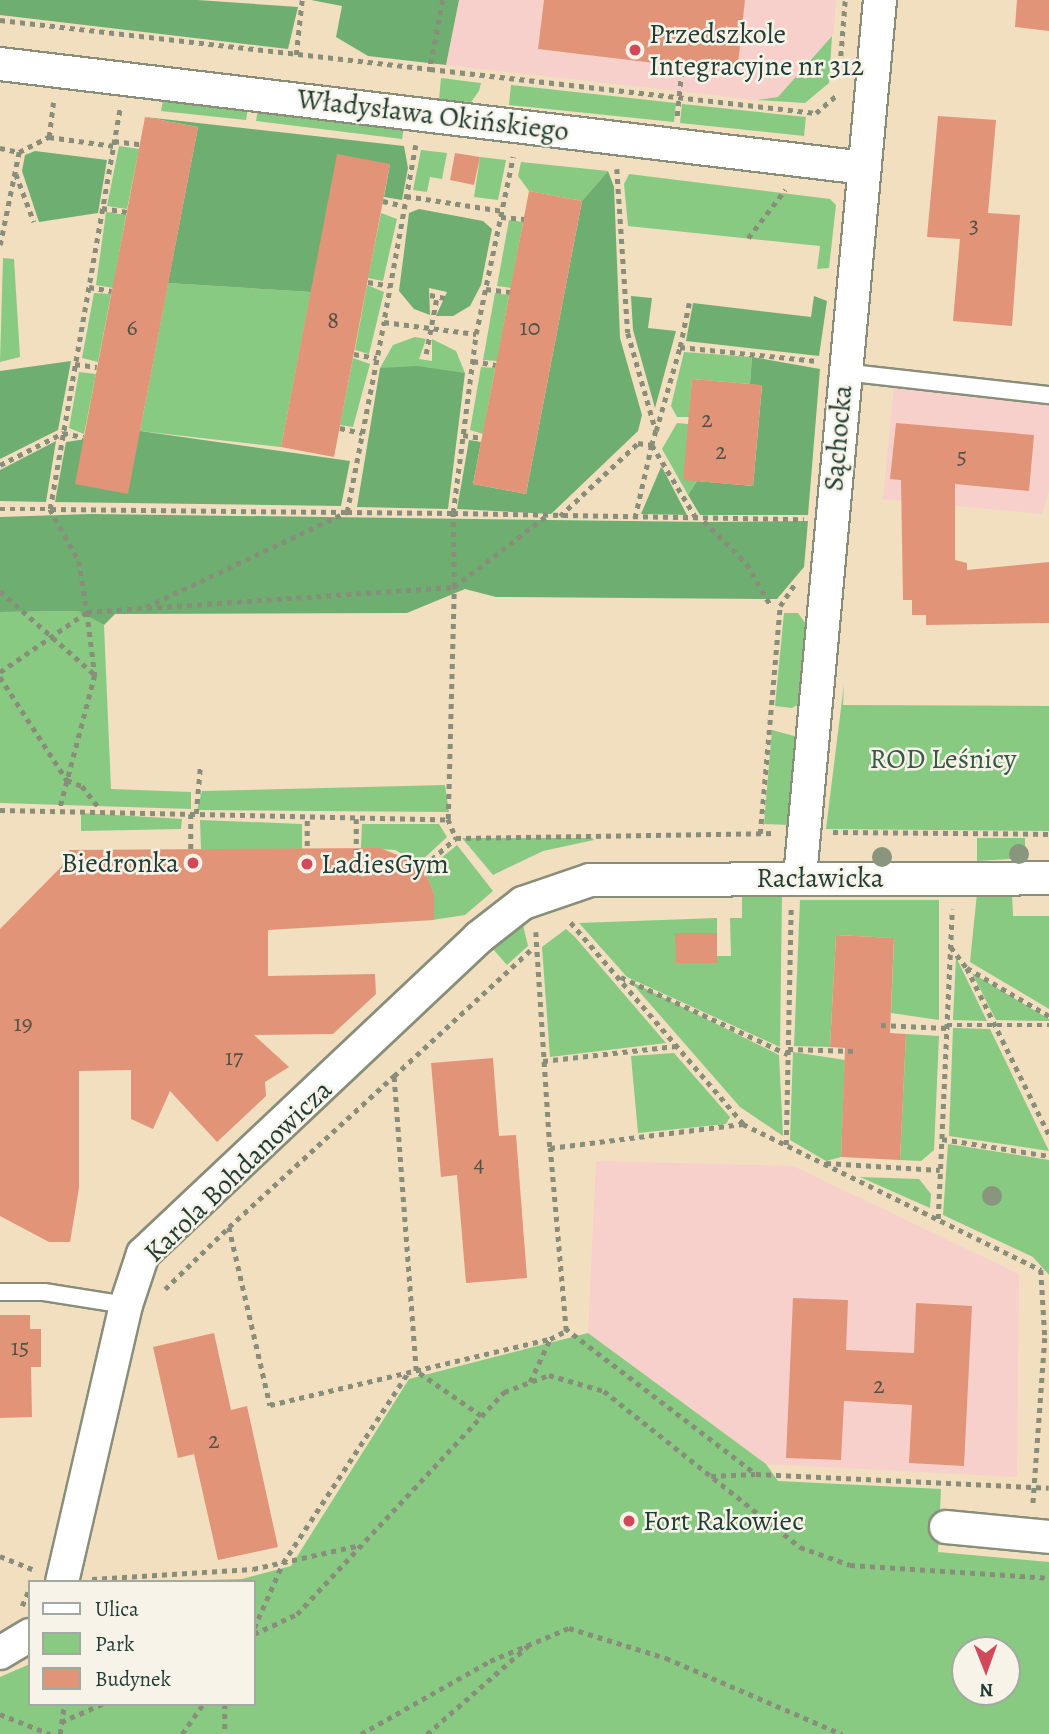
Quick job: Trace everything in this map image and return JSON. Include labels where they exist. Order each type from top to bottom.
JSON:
[{"type":"street","name":"Sąchocka","points":[[796,887],[806,831],[835,367],[865,168],[880,0]]},
{"type":"street","name":"Władysława Okińskiego","points":[[0,64],[865,168]]},
{"type":"street","name":"Racławicka","points":[[590,880],[796,887],[1049,878]]},
{"type":"street","name":"Karola Bohdanowicza","points":[[71,1580],[126,1305],[144,1254],[478,938],[523,903],[590,880]]},
{"type":"street","points":[[946,1527],[1044,1536]]},
{"type":"street","points":[[0,1653],[28,1636]]},
{"type":"lane","points":[[835,367],[1049,395]]},
{"type":"lane","points":[[0,1292],[44,1292],[126,1305]]},
{"type":"path","points":[[296,55],[302,0]]},
{"type":"path","points":[[430,69],[443,0]]},
{"type":"path","points":[[0,20],[816,113],[837,100],[845,0]]},
{"type":"path","points":[[674,144],[682,66]]},
{"type":"path","points":[[49,137],[53,102],[67,103]]},
{"type":"path","points":[[107,107],[130,110]]},
{"type":"path","points":[[60,808],[95,675],[79,561],[50,509],[120,109]]},
{"type":"path","points":[[0,148],[19,152],[49,137],[140,145]]},
{"type":"path","points":[[402,143],[428,146]]},
{"type":"path","points":[[347,512],[416,145]]},
{"type":"path","points":[[0,245],[19,152]]},
{"type":"path","points":[[502,155],[527,158]]},
{"type":"path","points":[[456,838],[448,819],[454,587],[453,513],[476,334],[514,157]]},
{"type":"path","points":[[604,165],[631,168]]},
{"type":"path","points":[[617,167],[628,292],[628,334],[656,431]]},
{"type":"path","points":[[15,171],[34,222]]},
{"type":"path","points":[[748,238],[790,184],[777,182]]},
{"type":"path","points":[[406,196],[524,219]]},
{"type":"path","points":[[383,201],[404,205]]},
{"type":"path","points":[[102,208],[127,212]]},
{"type":"path","points":[[368,282],[390,286]]},
{"type":"path","points":[[89,287],[112,291]]},
{"type":"path","points":[[486,289],[510,292]]},
{"type":"path","points":[[430,295],[445,298]]},
{"type":"path","points":[[426,354],[437,296]]},
{"type":"path","points":[[635,519],[689,303]]},
{"type":"path","points":[[384,322],[476,334]]},
{"type":"path","points":[[680,347],[835,367]]},
{"type":"path","points":[[354,354],[377,358]]},
{"type":"path","points":[[473,361],[496,365]]},
{"type":"path","points":[[75,364],[97,367]]},
{"type":"path","points":[[340,428],[362,433]]},
{"type":"path","points":[[0,465],[63,433],[84,437]]},
{"type":"path","points":[[463,435],[482,438]]},
{"type":"path","points":[[559,517],[638,443],[652,444]]},
{"type":"path","points":[[652,444],[701,521],[747,564],[771,606]]},
{"type":"path","points":[[0,509],[453,513],[701,521],[811,519]]},
{"type":"path","points":[[143,609],[347,512]]},
{"type":"path","points":[[0,671],[87,612],[454,587],[545,517]]},
{"type":"path","points":[[0,591],[95,675]]},
{"type":"path","points":[[760,834],[780,606]]},
{"type":"path","points":[[0,677],[67,780],[82,786],[100,810]]},
{"type":"path","points":[[191,850],[200,768]]},
{"type":"path","points":[[0,810],[60,808],[307,819],[448,819]]},
{"type":"path","points":[[307,819],[307,846]]},
{"type":"path","points":[[356,819],[356,854]]},
{"type":"path","points":[[424,866],[456,838],[806,831],[1049,834]]},
{"type":"path","points":[[786,1145],[796,887]]},
{"type":"path","points":[[938,1219],[953,897]]},
{"type":"path","points":[[523,903],[537,928],[534,947],[565,1328],[756,1474]]},
{"type":"path","points":[[561,911],[743,1124],[1041,1270],[1047,1338],[1031,1519],[1044,1536]]},
{"type":"path","points":[[950,946],[967,968],[1049,1135]]},
{"type":"path","points":[[159,1295],[229,1227],[534,947]]},
{"type":"path","points":[[967,968],[1049,1016]]},
{"type":"path","points":[[618,976],[788,1052],[854,1051]]},
{"type":"path","points":[[881,1025],[1049,1025]]},
{"type":"path","points":[[543,1061],[677,1046]]},
{"type":"path","points":[[394,1076],[416,1371]]},
{"type":"path","points":[[550,1148],[743,1124]]},
{"type":"path","points":[[942,1139],[1049,1156]]},
{"type":"path","points":[[822,1163],[940,1170]]},
{"type":"path","points":[[229,1227],[270,1405],[550,1339],[565,1328]]},
{"type":"path","points":[[530,1382],[550,1339]]},
{"type":"path","points":[[416,1371],[481,1416]]},
{"type":"path","points":[[256,1630],[283,1563],[408,1373]]},
{"type":"path","points":[[256,1633],[297,1614],[504,1392],[549,1375],[573,1378],[604,1391],[800,1547],[850,1565],[1049,1578]]},
{"type":"path","points":[[710,1476],[756,1474],[1049,1488]]},
{"type":"path","points":[[83,1580],[283,1563],[361,1545]]},
{"type":"path","points":[[0,1556],[33,1569]]},
{"type":"path","points":[[361,1734],[532,1643],[569,1628],[604,1635],[842,1734]]},
{"type":"path","points":[[427,1734],[532,1643]]},
{"type":"path","points":[[60,1734],[64,1706]]},
{"type":"path","points":[[61,1723],[98,1706]]},
{"type":"path","points":[[182,1734],[202,1706]]},
{"type":"path","points":[[225,1706],[225,1734]]},
{"type":"path","points":[[0,1714],[50,1734]]},
{"type":"shaded area","name":"Przedszkole Integracyjne nr 312","points":[[459,0],[836,0],[834,32],[810,65],[778,97],[757,100],[446,65]]},
{"type":"shaded area","points":[[894,386],[1049,405],[1049,491],[1042,514],[883,499]]},
{"type":"shaded area","points":[[596,1161],[793,1166],[1019,1274],[1017,1477],[766,1464],[588,1333]]},
{"type":"green space","points":[[0,0],[197,0],[298,7],[288,49],[0,15]]},
{"type":"green space","points":[[311,0],[459,0],[446,65],[368,56],[336,37],[342,6]]},
{"type":"green space","points":[[832,36],[829,83],[805,103],[757,100],[778,97]]},
{"type":"green space","points":[[441,78],[481,83],[471,102],[439,100]]},
{"type":"green space","points":[[511,85],[676,103],[674,122],[509,105]]},
{"type":"green space","points":[[163,100],[248,109],[246,120],[161,111]]},
{"type":"green space","points":[[682,104],[806,117],[804,136],[680,123]]},
{"type":"green space","points":[[258,109],[404,127],[402,139],[256,121]]},
{"type":"green space","points":[[145,117],[404,146],[408,168],[402,200],[384,197],[390,164],[311,292],[168,283],[198,127]]},
{"type":"green space","points":[[119,146],[139,149],[127,209],[107,206]]},
{"type":"green space","points":[[421,150],[447,153],[442,179],[430,177],[427,192],[413,190]]},
{"type":"green space","points":[[35,151],[107,160],[98,213],[39,222],[22,171],[25,155]]},
{"type":"green space","points":[[480,157],[506,160],[498,200],[474,197]]},
{"type":"green space","points":[[521,162],[608,171],[582,201],[529,191],[518,176]]},
{"type":"green space","points":[[608,171],[614,187],[620,338],[642,415],[638,431],[551,514],[457,509],[469,440],[481,442],[473,484],[526,494],[582,201]]},
{"type":"green space","points":[[629,174],[830,199],[836,205],[829,268],[817,269],[820,246],[628,226],[624,184]]},
{"type":"green space","points":[[419,209],[483,221],[492,229],[481,285],[470,306],[453,316],[436,316],[447,292],[429,288],[430,315],[414,309],[399,291],[409,213]]},
{"type":"green space","points":[[106,212],[126,215],[113,288],[96,285]]},
{"type":"green space","points":[[381,213],[397,219],[383,281],[368,278]]},
{"type":"green space","points":[[509,220],[523,222],[511,288],[497,286]]},
{"type":"green space","points":[[3,258],[14,259],[20,357],[0,362]]},
{"type":"green space","points":[[168,283],[311,292],[281,447],[140,431]]},
{"type":"green space","points":[[367,285],[384,292],[369,354],[355,350]]},
{"type":"green space","points":[[94,293],[111,294],[98,362],[82,358]]},
{"type":"green space","points":[[495,293],[509,295],[497,361],[483,360]]},
{"type":"green space","points":[[631,296],[652,298],[648,328],[676,331],[655,408],[633,330]]},
{"type":"green space","points":[[814,296],[827,301],[819,356],[686,341],[693,303],[811,317]]},
{"type":"green space","points":[[415,337],[426,339],[419,359],[432,361],[432,339],[456,351],[465,373],[380,368],[393,345]]},
{"type":"green space","points":[[684,352],[752,357],[750,384],[692,379],[689,417],[677,417],[671,406]]},
{"type":"green space","points":[[752,357],[820,369],[808,515],[700,515],[688,495],[697,481],[753,486],[762,386],[750,384]]},
{"type":"green space","points":[[353,358],[370,364],[353,427],[340,425]]},
{"type":"green space","points":[[71,361],[58,430],[0,459],[0,371]]},
{"type":"green space","points":[[417,366],[465,373],[448,509],[357,507],[380,368]]},
{"type":"green space","points":[[481,367],[495,368],[483,434],[470,430]]},
{"type":"green space","points":[[79,372],[96,374],[84,434],[69,428]]},
{"type":"green space","points":[[677,423],[688,424],[697,481],[688,495],[662,449]]},
{"type":"green space","points":[[140,431],[350,461],[341,506],[55,502],[66,442]]},
{"type":"green space","points":[[56,441],[46,502],[0,501],[0,470]]},
{"type":"green space","points":[[661,467],[663,469],[687,515],[641,514]]},
{"type":"green space","points":[[91,514],[808,521],[804,567],[777,599],[496,597],[465,589],[407,613],[115,614],[104,625],[78,611],[0,612],[0,517]]},
{"type":"green space","points":[[78,611],[104,625],[111,789],[191,792],[191,809],[0,803],[0,612]]},
{"type":"green space","points":[[784,613],[798,613],[808,627],[801,703],[792,708],[775,706]]},
{"type":"green space","name":"ROD Leśnicy","points":[[844,684],[843,705],[1049,706],[1049,831],[826,829]]},
{"type":"green space","points":[[772,730],[798,737],[790,825],[764,824]]},
{"type":"green space","points":[[445,785],[449,812],[197,810],[202,791]]},
{"type":"green space","points":[[81,813],[182,819],[181,829],[81,831]]},
{"type":"green space","points":[[200,820],[302,824],[302,849],[201,849]]},
{"type":"green space","points":[[362,824],[439,824],[447,837],[419,863],[395,850],[361,848]]},
{"type":"green space","points":[[462,838],[594,840],[543,851],[493,875]]},
{"type":"green space","points":[[977,838],[1025,838],[1025,858],[977,861]]},
{"type":"green space","points":[[457,845],[493,891],[465,915],[432,920],[434,894],[425,871]]},
{"type":"green space","points":[[977,893],[1012,893],[1013,916],[1049,916],[1049,1009],[970,962]]},
{"type":"green space","points":[[742,895],[782,895],[780,1047],[627,977],[579,923],[717,918],[717,933],[676,963],[717,963],[717,956],[731,956],[730,918],[742,918]]},
{"type":"green space","points":[[800,900],[939,900],[939,1020],[891,1013],[894,938],[836,935],[830,1047],[794,1046]]},
{"type":"green space","points":[[523,925],[528,946],[507,965],[492,948]]},
{"type":"green space","points":[[566,929],[666,1043],[550,1057],[542,947]]},
{"type":"green space","points":[[956,957],[987,1021],[953,1020]]},
{"type":"green space","points":[[972,973],[1049,1019],[1049,1021],[996,1020]]},
{"type":"green space","points":[[630,981],[779,1055],[783,1136],[740,1107]]},
{"type":"green space","points":[[953,1028],[990,1029],[1049,1151],[949,1136]]},
{"type":"green space","points":[[906,1034],[939,1036],[934,1150],[921,1161],[900,1160]]},
{"type":"green space","points":[[793,1052],[845,1060],[841,1157],[826,1161],[790,1140]]},
{"type":"green space","points":[[674,1053],[730,1117],[726,1124],[638,1133],[631,1056]]},
{"type":"green space","points":[[948,1144],[1049,1160],[1049,1275],[1033,1257],[943,1215]]},
{"type":"green space","points":[[860,1177],[919,1179],[931,1194],[930,1208]]},
{"type":"green space","name":"Fort Rakowiec","points":[[588,1333],[766,1464],[778,1481],[941,1489],[938,1552],[1049,1562],[1049,1734],[0,1734],[0,1677],[28,1665],[28,1706],[256,1706],[256,1580],[207,1580],[242,1579],[291,1566],[409,1379]]},
{"type":"building","points":[[544,0],[745,0],[737,73],[538,49]]},
{"type":"building","points":[[1017,0],[1049,0],[1049,31],[1015,27]]},
{"type":"building","points":[[938,116],[996,120],[988,213],[1020,215],[1012,326],[953,321],[960,239],[927,237]]},
{"type":"building","points":[[145,117],[198,127],[128,494],[75,484]]},
{"type":"building","points":[[455,153],[480,157],[474,185],[450,180]]},
{"type":"building","points":[[337,154],[390,164],[334,457],[281,447]]},
{"type":"building","points":[[529,191],[582,201],[526,494],[473,484]]},
{"type":"building","points":[[692,379],[762,385],[753,486],[683,480]]},
{"type":"building","points":[[896,423],[1034,435],[1029,491],[955,484],[955,560],[967,563],[967,570],[1049,562],[1049,623],[926,625],[926,615],[912,615],[912,600],[903,600],[901,480],[890,479]]},
{"type":"building","points":[[380,848],[423,865],[434,894],[434,920],[268,930],[268,976],[375,974],[376,994],[333,1034],[254,1035],[289,1067],[265,1082],[266,1096],[217,1142],[170,1091],[153,1129],[131,1119],[131,1070],[79,1071],[79,1188],[70,1242],[49,1242],[0,1216],[0,929],[61,867],[69,850]]},
{"type":"building","points":[[675,933],[717,933],[717,963],[676,963]]},
{"type":"building","points":[[836,935],[894,938],[890,1033],[906,1034],[900,1160],[841,1157],[845,1048],[830,1047]]},
{"type":"building","points":[[493,1058],[499,1136],[516,1135],[527,1278],[466,1283],[457,1175],[441,1177],[431,1063]]},
{"type":"building","points":[[793,1298],[848,1300],[846,1350],[914,1353],[916,1303],[972,1306],[964,1466],[909,1463],[912,1405],[844,1401],[841,1460],[786,1458]]},
{"type":"building","points":[[0,1315],[30,1315],[30,1329],[41,1329],[41,1367],[31,1367],[32,1417],[0,1418]]},
{"type":"building","points":[[214,1333],[231,1410],[247,1406],[278,1547],[218,1560],[194,1454],[178,1458],[153,1347]]},
{"type":"place","name":"Przedszkole Integracyjne nr 312","points":[[635,50]]},
{"type":"place","name":"Biedronka","points":[[193,863]]},
{"type":"place","name":"LadiesGym","points":[[307,864]]},
{"type":"place","name":"Fort Rakowiec","points":[[629,1521]]}]
